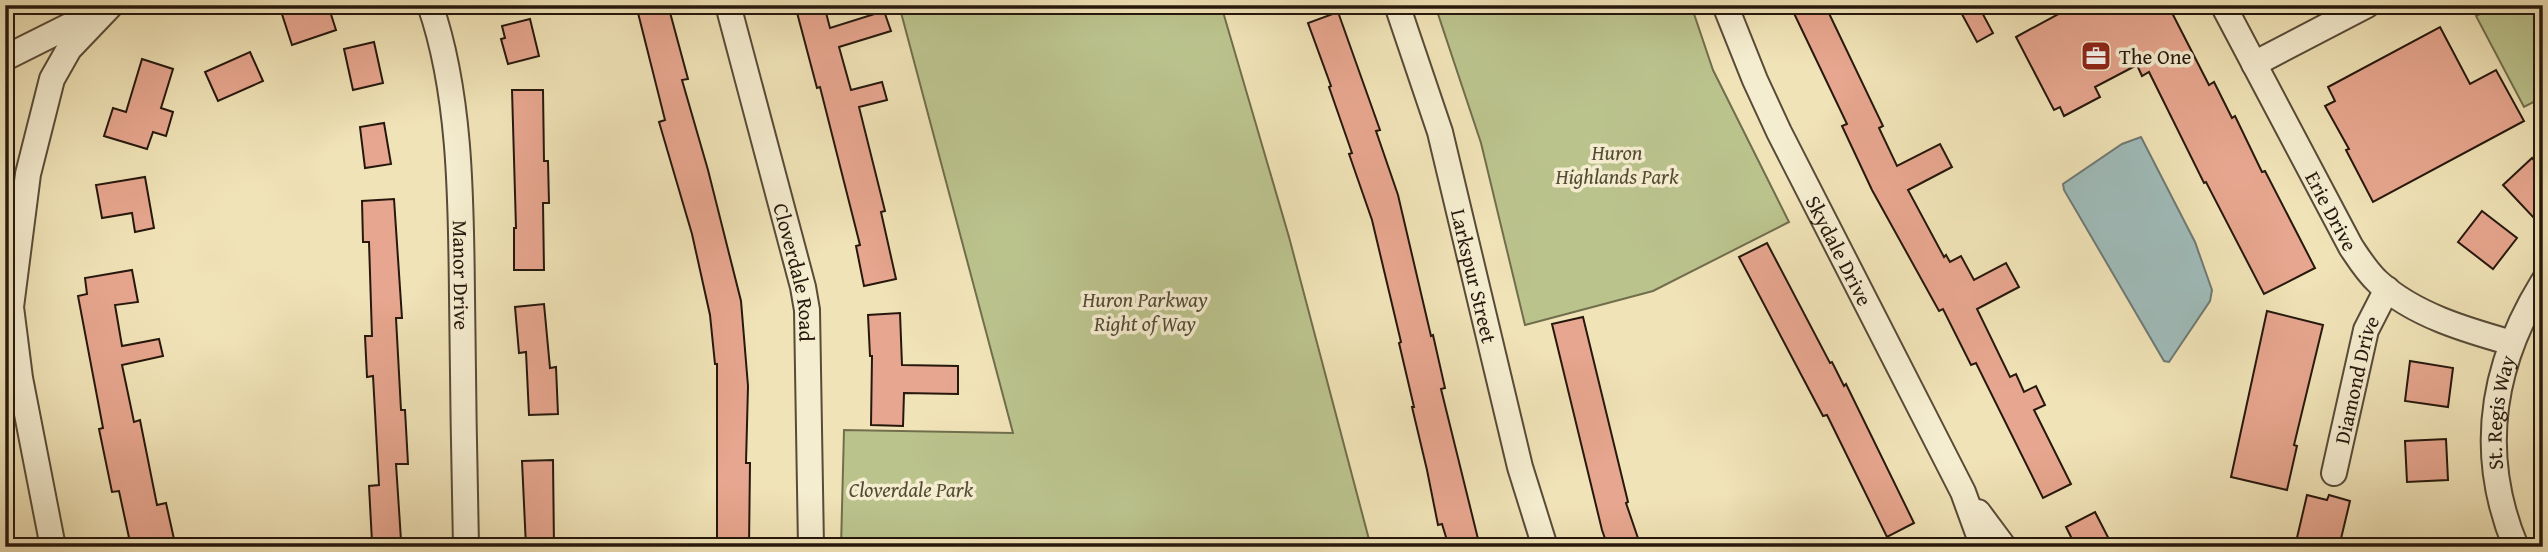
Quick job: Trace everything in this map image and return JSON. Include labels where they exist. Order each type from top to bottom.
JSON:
[{"type":"street","points":[[5,58],[111,5]]},
{"type":"street","points":[[53,547],[20,378],[11,307],[28,174],[52,79],[69,49],[111,5]]},
{"type":"street","name":"Manor Drive","points":[[430,5],[449,81],[461,230],[466,547]]},
{"type":"street","name":"Cloverdale Road","points":[[728,5],[807,310],[811,547]]},
{"type":"street","name":"Larkspur Street","points":[[1397,5],[1440,132],[1520,467],[1545,547]]},
{"type":"street","name":"Skydale Drive","points":[[1726,5],[1755,80],[1779,132],[1963,492],[1983,547]]},
{"type":"street","name":"Erie Drive","points":[[2223,5],[2351,247],[2370,273],[2387,289],[2446,322],[2512,343]]},
{"type":"street","points":[[2254,65],[2367,5]]},
{"type":"street","name":"St. Regis Way","points":[[2516,547],[2499,496],[2494,465],[2496,395],[2512,343],[2525,312],[2543,282]]},
{"type":"street","name":"Diamond Drive","points":[[2334,473],[2366,330],[2387,289]]},
{"type":"street","name":"Skydale Drive","points":[[1963,492],[2004,547]]},
{"type":"green space","name":"Huron Parkway Right of Way","points":[[899,5],[1221,5],[1289,237],[1371,547],[841,547],[844,430],[1013,433]]},
{"type":"green space","name":"Huron Highlands Park","points":[[1461,5],[1691,5],[1713,70],[1789,222],[1653,291],[1525,325],[1481,143],[1438,14]]},
{"type":"green space","points":[[2496,5],[2532,5],[2543,25],[2543,97],[2524,107],[2476,16]]},
{"type":"water","points":[[2141,137],[2195,242],[2212,290],[2210,301],[2169,362],[2164,361],[2064,190],[2063,184],[2122,144]]},
{"type":"building","points":[[279,5],[328,5],[336,30],[292,45]]},
{"type":"building","points":[[636,5],[668,5],[688,79],[682,80],[741,301],[748,386],[746,463],[750,463],[749,547],[717,547],[717,364],[710,315],[692,234],[659,122],[665,120]]},
{"type":"building","points":[[795,5],[824,5],[830,28],[884,11],[891,31],[839,47],[851,90],[882,82],[887,100],[859,107],[885,211],[881,212],[896,279],[864,286],[856,246],[860,245],[820,87],[817,88]]},
{"type":"building","points":[[1790,5],[1825,5],[1883,126],[1879,128],[1897,166],[1940,144],[1952,167],[1908,190],[1944,257],[1946,255],[1950,262],[1961,256],[1974,280],[2006,263],[2019,287],[1977,309],[2010,377],[2016,374],[2024,392],[2036,386],[2045,405],[2034,410],[2071,484],[2043,498],[1976,363],[1971,365],[1943,309],[1939,311],[1872,190],[1842,126],[1847,124]]},
{"type":"building","points":[[1957,5],[1978,5],[1993,33],[1977,42]]},
{"type":"building","points":[[2075,5],[2168,5],[2209,85],[2214,82],[2232,118],[2235,116],[2262,172],[2265,171],[2315,268],[2264,294],[2206,182],[2204,183],[2149,72],[2142,76],[2137,65],[2095,87],[2100,97],[2064,116],[2060,107],[2054,110],[2016,37]]},
{"type":"building","points":[[1338,12],[1380,130],[1376,131],[1398,195],[1431,336],[1433,335],[1445,388],[1441,389],[1480,547],[1449,547],[1442,524],[1438,525],[1399,343],[1401,342],[1372,220],[1349,154],[1352,153],[1329,87],[1331,86],[1308,23]]},
{"type":"building","points":[[530,19],[539,56],[508,64],[501,39],[505,38],[502,26]]},
{"type":"building","points":[[2440,27],[2470,84],[2496,70],[2524,121],[2373,202],[2346,150],[2349,149],[2325,106],[2335,101],[2328,87]]},
{"type":"building","points":[[374,42],[383,83],[353,90],[344,49]]},
{"type":"building","points":[[250,52],[263,81],[218,101],[205,72]]},
{"type":"building","points":[[142,59],[173,69],[161,108],[173,112],[166,136],[153,132],[147,149],[104,136],[113,108],[126,112]]},
{"type":"building","points":[[512,90],[543,90],[544,161],[548,161],[549,203],[543,203],[544,270],[514,270],[516,228]]},
{"type":"building","points":[[384,123],[391,164],[365,168],[360,127]]},
{"type":"building","points":[[2532,158],[2543,170],[2543,209],[2533,217],[2503,185]]},
{"type":"building","points":[[145,177],[154,228],[135,232],[132,213],[102,218],[96,185]]},
{"type":"building","points":[[394,199],[402,318],[396,318],[401,410],[405,410],[408,464],[396,464],[401,540],[372,542],[369,486],[379,485],[373,376],[367,377],[365,336],[372,336],[369,242],[363,242],[362,201]]},
{"type":"building","points":[[2482,211],[2517,238],[2493,269],[2458,242]]},
{"type":"building","points":[[1767,243],[1830,363],[1832,362],[1844,386],[1846,384],[1914,523],[1887,537],[1827,415],[1823,416],[1739,257]]},
{"type":"building","points":[[132,270],[138,302],[115,305],[122,346],[159,339],[163,356],[122,365],[134,422],[140,420],[157,505],[166,503],[174,539],[167,540],[168,547],[131,547],[119,491],[112,492],[78,296],[87,294],[85,278]]},
{"type":"building","points":[[544,304],[550,368],[556,367],[558,414],[529,415],[526,352],[519,353],[515,307]]},
{"type":"building","points":[[2267,311],[2323,325],[2294,445],[2297,446],[2287,490],[2231,477]]},
{"type":"building","points":[[900,313],[902,365],[958,366],[958,394],[904,393],[903,426],[871,425],[872,356],[868,315]]},
{"type":"building","points":[[1583,317],[1628,502],[1626,503],[1641,547],[1608,547],[1602,530],[1552,324]]},
{"type":"building","points":[[2410,361],[2453,368],[2448,407],[2405,401]]},
{"type":"building","points":[[2446,439],[2448,480],[2407,482],[2405,441]]},
{"type":"building","points":[[553,460],[554,547],[526,547],[522,461]]},
{"type":"building","points":[[2307,495],[2327,500],[2329,495],[2350,501],[2339,547],[2317,547],[2296,542]]},
{"type":"building","points":[[2095,512],[2113,547],[2076,547],[2066,527]]},
{"type":"place","name":"The One","points":[[2096,56]]},
{"type":"park label","name":"Cloverdale Park","points":[[911,489]]}]
